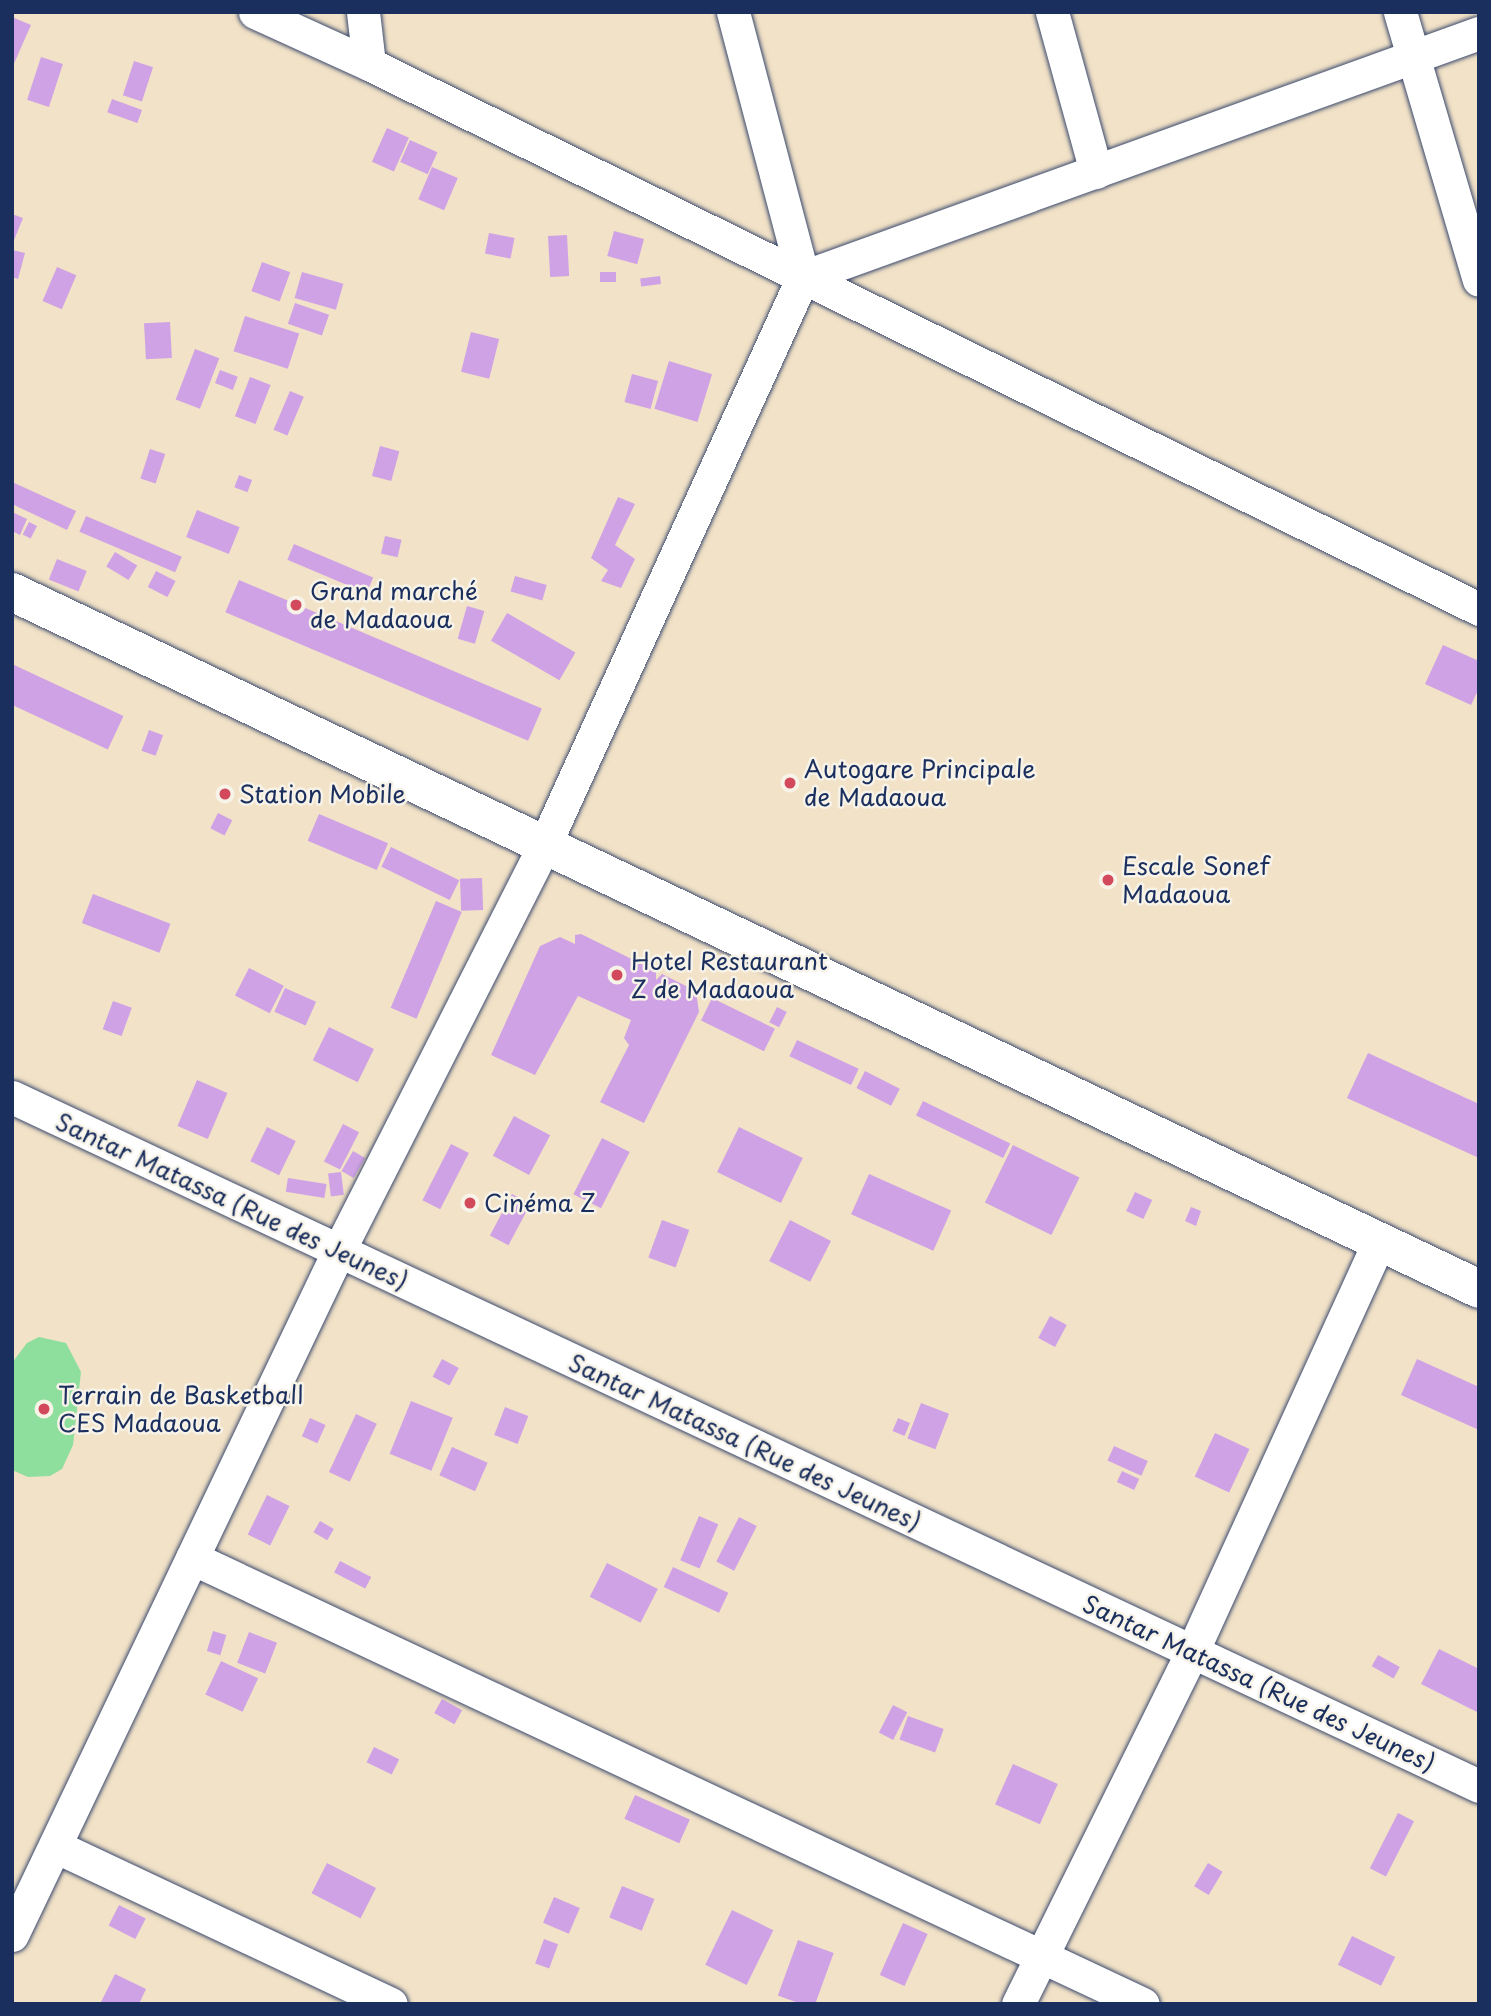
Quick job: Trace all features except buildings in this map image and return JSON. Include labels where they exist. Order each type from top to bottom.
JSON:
[{"type":"highway","points":[[12,593],[1479,1289]]},
{"type":"street","points":[[255,12],[369,64],[1479,609]]},
{"type":"street","points":[[363,12],[369,64]]},
{"type":"street","points":[[12,1935],[339,1250],[544,846],[803,277],[733,12]]},
{"type":"street","points":[[1052,12],[1096,172]]},
{"type":"street","points":[[1400,12],[1479,280]]},
{"type":"street","points":[[803,277],[1479,33]]},
{"type":"street","name":"Santar Matassa (Rue des Jeunes)","points":[[12,1097],[1479,1786]]},
{"type":"street","points":[[1018,2004],[1192,1652],[1379,1242]]},
{"type":"street","points":[[192,1558],[1143,2004]]},
{"type":"street","points":[[55,1846],[391,2004]]},
{"type":"green space","name":"Terrain de Basketball CES Madaoua","points":[[39,1337],[66,1343],[81,1372],[73,1445],[62,1469],[50,1476],[28,1477],[12,1470],[12,1363],[27,1343]]},
{"type":"place","name":"Grand marché de Madaoua","points":[[296,605]]},
{"type":"place","name":"Autogare Principale de Madaoua","points":[[790,783]]},
{"type":"place","name":"Station Mobile","points":[[225,794]]},
{"type":"place","name":"Escale Sonef Madaoua","points":[[1108,880]]},
{"type":"place","name":"Hotel Restaurant Z de Madaoua","points":[[617,975]]},
{"type":"place","name":"Cinéma Z","points":[[470,1203]]},
{"type":"place","name":"Terrain de Basketball CES Madaoua","points":[[44,1409]]}]
